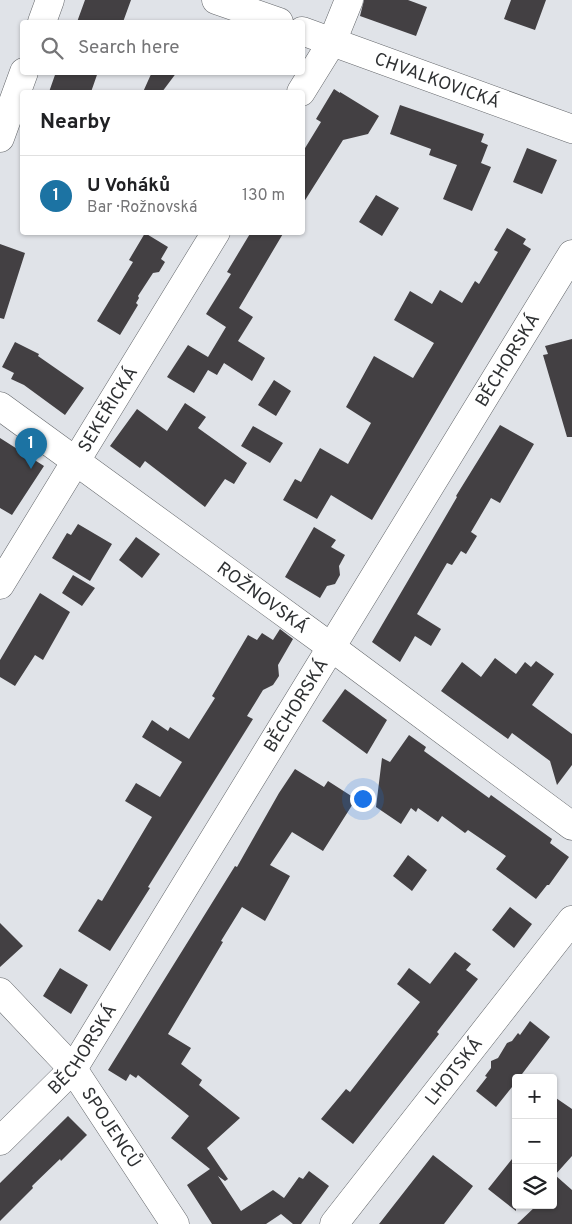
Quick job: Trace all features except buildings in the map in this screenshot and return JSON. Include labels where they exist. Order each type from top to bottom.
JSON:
[{"type":"street","points":[[43,20],[50,0]]},
{"type":"street","points":[[216,0],[272,20]]},
{"type":"street","points":[[302,90],[332,42],[349,0]]},
{"type":"street","name":"CHVALKOVICKÁ","points":[[305,32],[572,129]]},
{"type":"street","points":[[0,138],[23,75]]},
{"type":"street","name":"SEKEŘICKÁ","points":[[0,585],[214,235]]},
{"type":"street","name":"BĚCHORSKÁ","points":[[0,1141],[73,1069],[572,254]]},
{"type":"street","name":"ROŽNOVSKÁ","points":[[0,406],[332,647],[572,826]]},
{"type":"street","name":"LHOTSKÁ","points":[[334,1224],[572,920]]},
{"type":"street","name":"SPOJENCŮ","points":[[0,992],[73,1069],[175,1224]]},
{"type":"place","name":"U Voháků","points":[[31,469]]}]
